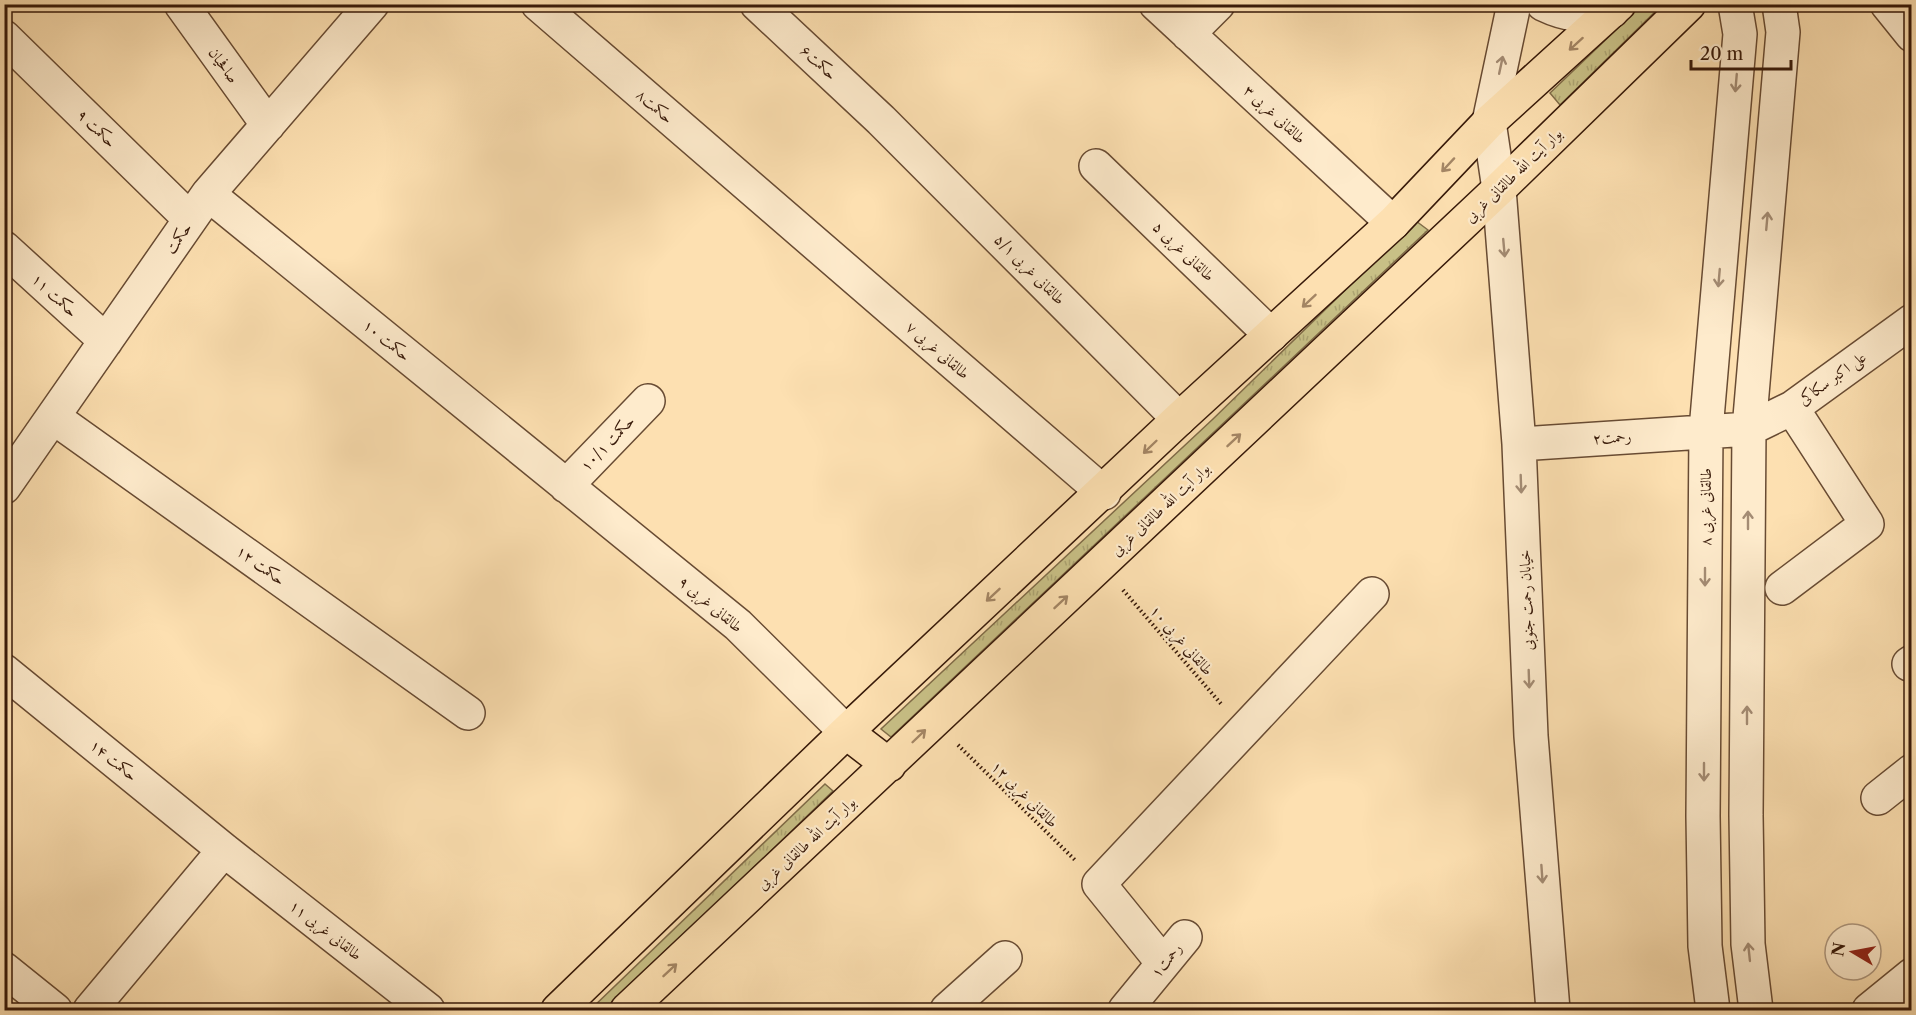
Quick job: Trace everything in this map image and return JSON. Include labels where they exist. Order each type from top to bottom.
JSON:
[{"type":"main road","name":"بوار آیت الله طالقانی غربی","points":[[627,1011],[1499,189],[1689,4]]},
{"type":"main road","points":[[558,1011],[846,732],[1104,493],[1179,419],[1393,223],[1489,122],[1616,8]]},
{"type":"main road","points":[[846,732],[889,765]]},
{"type":"street","name":"صافحیان","points":[[181,4],[268,125]]},
{"type":"street","name":"حکمت","points":[[4,487],[199,206],[372,4]]},
{"type":"street","name":"حکمت۸","points":[[538,4],[773,208]]},
{"type":"street","name":"حکمت۶","points":[[758,4],[881,120]]},
{"type":"street","name":"طالقانی غربی ۳","points":[[1156,4],[1393,223]]},
{"type":"street","points":[[1188,34],[1218,4]]},
{"type":"street","points":[[1489,122],[1514,4]]},
{"type":"street","points":[[1543,4],[1557,11],[1587,16],[1616,8]]},
{"type":"street","name":"طالقانی غربی ۸","points":[[1713,1011],[1705,946],[1704,863],[1706,430],[1740,34],[1735,4]]},
{"type":"street","points":[[1756,1011],[1748,944],[1746,815],[1749,429],[1783,32],[1779,4]]},
{"type":"street","points":[[1887,4],[1911,35]]},
{"type":"street","name":"حکمت ۹","points":[[4,37],[199,206]]},
{"type":"street","name":"طالقانی غربی ۵/۱","points":[[881,120],[1179,419]]},
{"type":"street","name":"خیابان رحمت جنوبی","points":[[1489,122],[1499,189],[1519,444],[1531,736],[1553,1011]]},
{"type":"street","name":"طالقانی غربی ۵","points":[[1096,166],[1271,335]]},
{"type":"street","name":"حکمت ۱۰","points":[[199,206],[566,486]]},
{"type":"street","name":"طالقانی غربی ۷","points":[[773,208],[1104,493]]},
{"type":"street","name":"حکمت ۱۱","points":[[4,248],[106,341]]},
{"type":"street","name":"علی اکبر سکاکی","points":[[1749,429],[1792,408],[1911,321]]},
{"type":"street","name":"حکمت ۱۰/۱","points":[[566,486],[648,401]]},
{"type":"street","points":[[1782,588],[1867,524],[1792,408]]},
{"type":"street","name":"حکمت ۱۲","points":[[53,417],[468,713]]},
{"type":"street","name":"رحمت۲","points":[[1519,444],[1706,430],[1749,429]]},
{"type":"street","name":"طالقانی غربی ۹","points":[[566,486],[738,625],[846,732]]},
{"type":"street","points":[[1164,963],[1099,884],[1372,594]]},
{"type":"street","name":"حکمت ۱۴","points":[[4,671],[224,850]]},
{"type":"street","points":[[1878,798],[1911,771]]},
{"type":"street","points":[[90,1011],[224,850]]},
{"type":"street","name":"طالقانی غربی ۱۱","points":[[224,850],[428,1011]]},
{"type":"street","name":"رحمت۱","points":[[1125,1011],[1185,937]]},
{"type":"street","points":[[947,1011],[1005,958]]},
{"type":"street","points":[[4,969],[55,1011]]},
{"type":"street","points":[[1869,1011],[1911,975]]},
{"type":"path","name":"طالقانی غربی ۱۰","points":[[1101,565],[1244,730]]},
{"type":"path","name":"طالقانی غربی ۱۲","points":[[934,722],[1099,884]]},
{"type":"green space","points":[[1642,5],[1662,5],[1560,105],[1550,93]]},
{"type":"green space","points":[[1416,221],[1428,230],[891,737],[881,729],[1213,419]]},
{"type":"green space","points":[[825,784],[833,791],[606,1010],[590,1010]]}]
